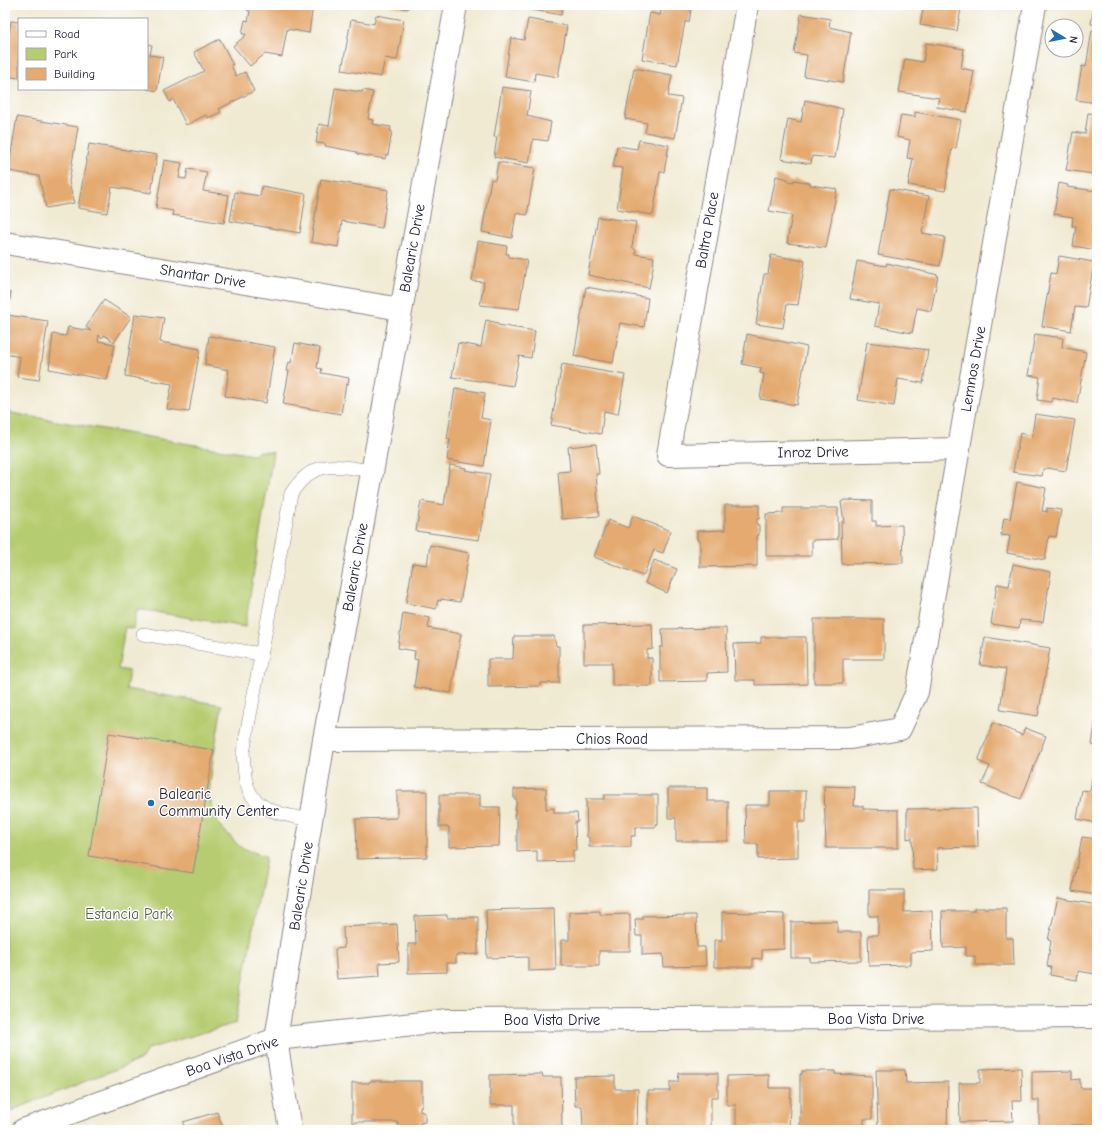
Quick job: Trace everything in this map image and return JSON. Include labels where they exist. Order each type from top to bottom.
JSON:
[{"type":"street","name":"Balearic Drive","points":[[290,1130],[276,1039],[324,740],[456,5]]},
{"type":"street","name":"Baltra Place","points":[[668,455],[747,5]]},
{"type":"street","name":"Lemnos Drive","points":[[900,729],[917,692],[1035,5]]},
{"type":"street","name":"Shantar Drive","points":[[5,243],[401,309]]},
{"type":"street","name":"Inroz Drive","points":[[668,455],[959,449]]},
{"type":"street","name":"Chios Road","points":[[324,740],[850,738],[900,729]]},
{"type":"street","name":"Boa Vista Drive","points":[[24,1130],[276,1039],[450,1020],[1097,1017]]},
{"type":"lane","points":[[311,820],[278,814],[256,803],[246,783],[243,753],[291,494],[300,480],[313,470],[333,466],[372,471]]},
{"type":"lane","points":[[143,634],[261,654]]},
{"type":"green space","name":"Estancia Park","points":[[5,412],[253,455],[260,451],[273,452],[245,627],[137,609],[133,629],[125,627],[118,669],[129,671],[126,689],[222,705],[212,765],[209,797],[219,825],[240,847],[266,857],[236,1023],[147,1049],[142,1059],[5,1113]]},
{"type":"building","points":[[248,5],[313,5],[309,33],[287,29],[282,57],[265,54],[250,66],[233,46],[246,34],[242,34],[245,20],[248,21],[250,11],[247,10]]},
{"type":"building","points":[[388,5],[409,5],[408,9]]},
{"type":"building","points":[[524,5],[563,5],[561,15],[523,8]]},
{"type":"building","points":[[662,5],[692,5],[689,22],[685,22],[677,65],[642,59],[650,13],[660,15]]},
{"type":"building","points":[[924,5],[966,5],[965,10],[961,9],[957,31],[920,25]]},
{"type":"building","points":[[1094,5],[1097,5],[1097,25],[1091,24]]},
{"type":"building","points":[[801,14],[830,19],[829,27],[851,32],[843,82],[804,76],[807,55],[794,53]]},
{"type":"building","points":[[376,15],[404,20],[397,60],[385,58],[381,77],[342,70],[351,20],[374,24]]},
{"type":"building","points":[[528,19],[567,26],[558,77],[535,73],[534,82],[505,77],[511,38],[524,40]]},
{"type":"building","points":[[11,21],[18,22],[18,78],[5,76],[5,56]]},
{"type":"building","points":[[1092,30],[1097,31],[1097,103],[1076,100],[1082,66],[1086,67]]},
{"type":"building","points":[[220,39],[233,65],[231,65],[236,76],[245,72],[254,91],[219,109],[221,112],[208,118],[206,115],[186,125],[173,99],[170,102],[164,91],[204,71],[194,52]]},
{"type":"building","points":[[926,43],[964,49],[961,68],[974,71],[967,112],[937,107],[939,98],[899,92],[905,59],[923,62]]},
{"type":"building","points":[[148,44],[152,45],[150,55],[163,57],[157,91],[148,89]]},
{"type":"building","points":[[634,68],[672,75],[668,96],[682,98],[675,138],[645,132],[647,123],[625,119]]},
{"type":"building","points":[[502,87],[531,91],[527,116],[551,122],[548,141],[533,139],[529,163],[494,157],[497,137],[494,137]]},
{"type":"building","points":[[335,88],[373,92],[368,119],[373,120],[372,124],[391,127],[390,131],[392,131],[388,155],[386,155],[385,159],[357,154],[357,152],[316,143],[319,124],[329,126]]},
{"type":"building","points":[[805,100],[843,109],[835,158],[812,156],[811,164],[781,159],[788,119],[801,122]]},
{"type":"building","points":[[915,112],[961,120],[956,148],[952,148],[945,191],[908,185],[913,159],[907,158],[910,140],[897,137],[901,115],[915,117]]},
{"type":"building","points":[[1088,113],[1097,114],[1097,177],[1092,176],[1093,174],[1066,170],[1073,132],[1085,134]]},
{"type":"building","points":[[17,117],[78,127],[69,182],[74,203],[46,208],[39,176],[8,171]]},
{"type":"building","points":[[639,140],[669,145],[664,172],[660,172],[653,215],[617,209],[623,168],[613,167],[617,146],[637,149]]},
{"type":"building","points":[[89,144],[157,155],[151,193],[112,187],[107,213],[78,208]]},
{"type":"building","points":[[164,160],[182,163],[179,178],[186,179],[188,169],[207,172],[203,191],[229,195],[224,223],[172,215],[173,211],[156,208]]},
{"type":"building","points":[[498,162],[535,168],[527,215],[516,213],[512,238],[482,232],[491,179],[495,180]]},
{"type":"building","points":[[776,176],[788,179],[788,181],[794,182],[794,180],[810,183],[810,185],[837,189],[826,248],[787,243],[792,215],[769,211]]},
{"type":"building","points":[[321,179],[388,190],[382,228],[342,221],[338,247],[311,242]]},
{"type":"building","points":[[1059,183],[1068,185],[1067,187],[1097,191],[1097,250],[1073,246],[1076,226],[1072,226],[1073,217],[1054,214]]},
{"type":"building","points":[[262,186],[306,194],[300,233],[230,221],[235,192],[260,196]]},
{"type":"building","points":[[890,189],[929,196],[922,233],[945,237],[940,266],[878,255]]},
{"type":"building","points":[[598,217],[636,222],[632,247],[636,250],[635,254],[654,257],[649,288],[588,275]]},
{"type":"building","points":[[478,241],[507,246],[506,254],[509,254],[509,257],[527,260],[519,309],[480,305],[484,282],[472,281]]},
{"type":"building","points":[[771,255],[805,261],[798,305],[787,304],[783,328],[756,324],[764,274],[768,274]]},
{"type":"building","points":[[1059,256],[1094,262],[1086,308],[1075,307],[1071,331],[1042,326],[1051,273],[1056,274]]},
{"type":"building","points":[[857,261],[886,266],[887,263],[938,275],[931,311],[917,308],[912,333],[875,326],[879,304],[850,299]]},
{"type":"building","points":[[586,287],[648,298],[644,327],[620,323],[613,363],[574,356]]},
{"type":"building","points":[[5,292],[11,293],[7,315],[48,321],[39,380],[17,377],[20,357],[5,354]]},
{"type":"building","points":[[104,300],[131,317],[114,342],[104,335],[102,338],[99,335],[98,341],[115,344],[107,380],[49,369],[53,334],[66,336],[68,327],[91,331],[86,327]]},
{"type":"building","points":[[135,314],[164,318],[160,342],[200,349],[189,412],[167,409],[172,384],[125,376]]},
{"type":"building","points":[[486,320],[498,323],[498,325],[535,331],[531,358],[519,356],[513,386],[452,377],[458,343],[481,347]]},
{"type":"building","points":[[747,334],[807,347],[797,405],[760,399],[764,374],[760,373],[761,368],[742,364]]},
{"type":"building","points":[[1035,334],[1063,338],[1062,347],[1086,352],[1077,403],[1052,398],[1051,402],[1037,400],[1040,377],[1028,375]]},
{"type":"building","points":[[209,336],[275,347],[266,403],[225,396],[229,370],[205,365]]},
{"type":"building","points":[[867,342],[928,350],[923,383],[898,379],[894,406],[858,400]]},
{"type":"building","points":[[295,343],[320,348],[317,368],[322,369],[321,373],[349,378],[348,385],[346,384],[341,414],[283,404],[289,371],[287,371],[289,362],[291,363]]},
{"type":"building","points":[[562,364],[625,375],[618,414],[604,411],[601,434],[551,425]]},
{"type":"building","points":[[455,388],[485,393],[481,418],[491,420],[484,466],[447,460],[450,439],[447,439]]},
{"type":"building","points":[[1035,414],[1075,420],[1066,471],[1047,468],[1043,469],[1042,476],[1013,472],[1020,433],[1032,436]]},
{"type":"building","points":[[596,444],[599,474],[596,474],[599,516],[562,519],[558,472],[570,471],[568,447]]},
{"type":"building","points":[[450,465],[466,468],[465,470],[490,474],[479,540],[416,531],[421,501],[444,505]]},
{"type":"building","points":[[1017,482],[1046,488],[1042,511],[1047,512],[1047,508],[1061,510],[1056,537],[1049,536],[1045,560],[1007,553],[1010,536],[1001,535],[1004,518],[1010,519]]},
{"type":"building","points":[[845,500],[872,501],[872,521],[876,521],[876,526],[902,525],[903,563],[842,564],[841,522],[844,522],[841,502]]},
{"type":"building","points":[[725,505],[759,505],[759,519],[757,519],[757,525],[759,525],[759,535],[757,536],[757,566],[700,567],[700,540],[697,540],[697,531],[725,530]]},
{"type":"building","points":[[783,508],[838,508],[838,539],[812,540],[812,556],[766,556],[766,514],[783,513]]},
{"type":"building","points":[[633,516],[671,531],[663,553],[654,550],[643,576],[594,557],[608,520],[628,528]]},
{"type":"building","points":[[430,545],[469,553],[460,602],[441,599],[441,601],[438,600],[436,609],[406,603],[413,563],[427,565]]},
{"type":"building","points":[[654,560],[677,569],[667,593],[645,583]]},
{"type":"building","points":[[1013,564],[1051,572],[1043,622],[1020,620],[1019,628],[991,624],[997,584],[1009,586]]},
{"type":"building","points":[[403,613],[430,618],[428,628],[461,634],[451,693],[414,687],[418,660],[414,659],[415,651],[398,648]]},
{"type":"building","points":[[814,619],[884,619],[884,659],[843,659],[843,683],[814,683]]},
{"type":"building","points":[[652,624],[653,649],[647,650],[647,658],[652,658],[652,686],[612,686],[612,663],[584,663],[584,625]]},
{"type":"building","points":[[726,628],[727,672],[707,673],[707,681],[660,682],[660,647],[663,647],[662,629]]},
{"type":"building","points":[[514,636],[554,636],[556,646],[559,646],[559,683],[540,683],[540,686],[488,687],[488,659],[513,659]]},
{"type":"building","points":[[761,637],[806,637],[807,684],[755,685],[755,680],[735,680],[734,644],[761,643]]},
{"type":"building","points":[[985,637],[1050,648],[1038,716],[1000,710],[1006,669],[980,665]]},
{"type":"building","points":[[1097,703],[1097,714],[1094,713]]},
{"type":"building","points":[[1097,718],[1097,746],[1092,745]]},
{"type":"building","points":[[993,723],[1022,735],[1025,728],[1046,736],[1021,799],[982,784],[990,766],[978,761]]},
{"type":"building","name":"Balearic Community Center","points":[[109,733],[214,750],[193,873],[89,856]]},
{"type":"building","points":[[1092,777],[1097,778],[1097,823],[1077,819],[1082,790],[1090,791]]},
{"type":"building","points":[[824,786],[855,787],[854,806],[863,806],[863,809],[898,810],[898,848],[826,848]]},
{"type":"building","points":[[546,788],[546,809],[554,808],[554,813],[577,813],[578,822],[575,822],[576,850],[573,850],[573,861],[537,862],[537,851],[517,852],[517,818],[514,818],[517,799],[514,799],[514,789]]},
{"type":"building","points":[[668,788],[707,788],[707,801],[728,801],[728,841],[676,841],[676,818],[668,818]]},
{"type":"building","points":[[397,791],[427,791],[427,857],[357,859],[356,819],[397,818]]},
{"type":"building","points":[[770,791],[806,791],[806,822],[798,822],[798,858],[758,859],[758,844],[746,844],[745,805],[770,805]]},
{"type":"building","points":[[439,795],[480,795],[480,807],[500,807],[499,846],[449,847],[449,827],[439,827]]},
{"type":"building","points":[[604,795],[658,795],[658,824],[656,824],[656,827],[635,827],[635,836],[631,836],[631,847],[589,847],[589,837],[587,837],[586,799],[604,799]]},
{"type":"building","points":[[977,808],[978,847],[937,848],[938,869],[913,870],[912,838],[907,839],[907,809]]},
{"type":"building","points":[[1082,837],[1097,839],[1097,895],[1072,891]]},
{"type":"building","points":[[869,890],[904,890],[904,912],[932,911],[933,951],[911,952],[911,965],[869,966],[868,935],[878,935],[878,916],[869,916]]},
{"type":"building","points":[[1058,898],[1097,905],[1097,933],[1094,944],[1097,945],[1095,974],[1078,971],[1077,980],[1050,975],[1051,967],[1047,966],[1051,941],[1048,940]]},
{"type":"building","points":[[554,908],[556,970],[528,971],[528,957],[487,958],[486,910]]},
{"type":"building","points":[[974,908],[1006,908],[1006,938],[1013,938],[1014,965],[975,965],[975,956],[966,956],[966,947],[943,948],[942,911],[974,911]]},
{"type":"building","points":[[600,911],[600,915],[630,914],[630,951],[599,951],[599,966],[561,966],[561,940],[569,940],[569,912]]},
{"type":"building","points":[[722,912],[784,914],[784,949],[762,950],[762,959],[753,958],[753,967],[714,967],[714,940],[722,940]]},
{"type":"building","points":[[447,915],[447,918],[478,917],[478,954],[456,955],[456,963],[447,963],[447,972],[408,973],[408,944],[416,944],[415,916]]},
{"type":"building","points":[[696,915],[697,947],[705,947],[706,966],[664,967],[663,954],[642,955],[642,936],[636,936],[635,919],[643,919],[642,916]]},
{"type":"building","points":[[837,921],[837,932],[861,932],[861,961],[810,962],[810,958],[791,958],[791,922]]},
{"type":"building","points":[[397,924],[399,962],[379,963],[380,976],[337,979],[335,949],[344,948],[343,927]]},
{"type":"building","points":[[1021,1068],[1022,1101],[1012,1101],[1013,1121],[960,1122],[959,1083],[980,1083],[980,1069]]},
{"type":"building","points":[[876,1070],[905,1070],[906,1083],[948,1082],[947,1130],[878,1130]]},
{"type":"building","points":[[802,1071],[835,1071],[835,1074],[872,1076],[872,1119],[864,1119],[864,1130],[800,1128],[800,1074],[802,1074]]},
{"type":"building","points":[[1072,1071],[1072,1080],[1080,1079],[1080,1088],[1097,1088],[1097,1125],[1071,1125],[1071,1128],[1039,1128],[1039,1100],[1032,1100],[1032,1072]]},
{"type":"building","points":[[679,1073],[718,1073],[718,1097],[711,1097],[711,1129],[648,1127],[648,1091],[670,1091],[670,1082],[678,1082]]},
{"type":"building","points":[[542,1074],[543,1077],[561,1077],[562,1130],[514,1130],[514,1105],[490,1105],[490,1075]]},
{"type":"building","points":[[769,1075],[769,1088],[791,1088],[789,1127],[736,1127],[736,1105],[727,1105],[727,1076]]},
{"type":"building","points":[[615,1076],[615,1089],[638,1089],[637,1127],[583,1128],[582,1106],[575,1106],[574,1077]]},
{"type":"building","points":[[370,1081],[422,1081],[422,1106],[420,1106],[420,1111],[425,1113],[425,1122],[420,1123],[420,1129],[398,1129],[398,1122],[352,1122],[352,1083],[369,1083]]},
{"type":"building","points":[[217,1112],[224,1130],[185,1130],[183,1122]]},
{"type":"place","name":"Balearic Community Center","points":[[151,803]]}]
